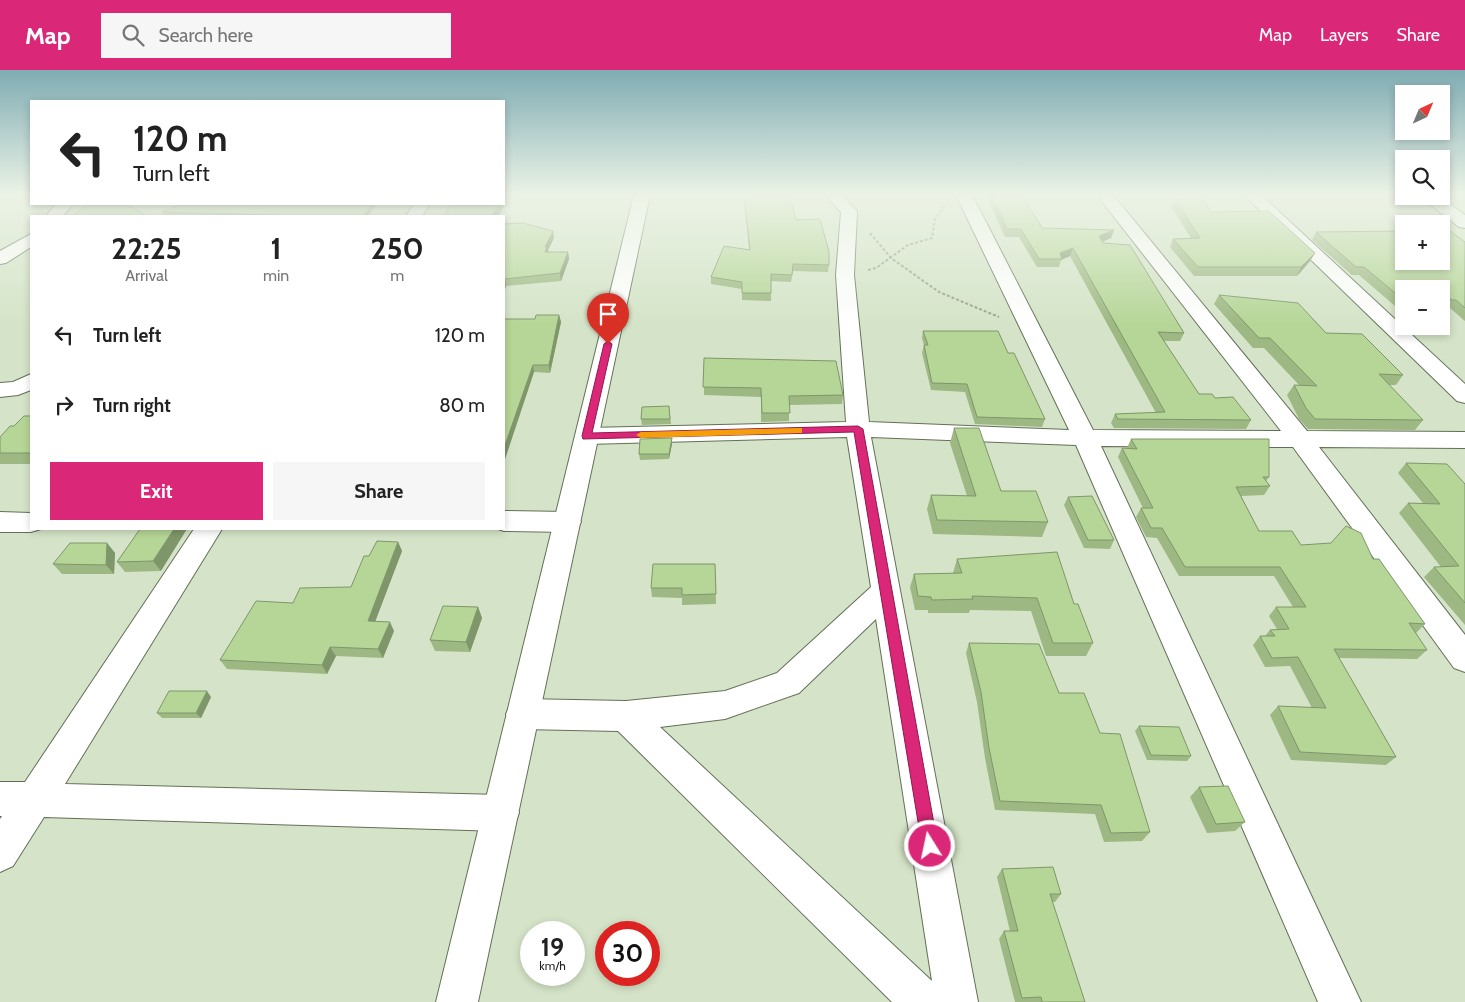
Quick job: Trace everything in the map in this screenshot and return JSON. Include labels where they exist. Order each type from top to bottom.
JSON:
[{"type":"street","points":[[458,1002],[632,238]]},
{"type":"street","points":[[843,238],[858,429],[957,1002]]},
{"type":"street","points":[[980,238],[1030,327],[1085,438],[1340,1002]]},
{"type":"street","points":[[1140,238],[1299,438],[1465,659]]},
{"type":"street","points":[[1298,238],[1465,396]]},
{"type":"street","points":[[0,259],[30,240]]},
{"type":"street","points":[[0,390],[18,388],[30,382]]},
{"type":"street","points":[[587,436],[858,429],[1085,438],[1465,440]]},
{"type":"street","points":[[0,522],[30,522]]},
{"type":"street","points":[[505,522],[567,522]]},
{"type":"street","points":[[0,854],[207,530]]},
{"type":"street","points":[[523,714],[626,716],[725,705],[788,682],[886,591]]},
{"type":"street","points":[[626,716],[922,1002]]},
{"type":"street","points":[[0,799],[36,798],[501,813]]},
{"type":"path","points":[[875,238],[891,258],[939,292],[1030,327]]},
{"type":"path","points":[[845,275],[876,268],[908,245],[930,238]]},
{"type":"building","points":[[505,238],[549,238],[545,247],[547,247],[545,252],[568,252],[560,273],[505,279]]},
{"type":"building","points":[[749,238],[825,238],[829,252],[829,265],[793,264],[792,275],[771,274],[771,293],[742,293],[742,282],[711,277],[724,246],[750,250]]},
{"type":"building","points":[[1027,238],[1100,238],[1103,243],[1130,245],[1184,333],[1158,332],[1199,394],[1212,394],[1215,398],[1233,397],[1251,420],[1118,419],[1115,414],[1165,412],[1073,248],[1060,253],[1062,259],[1039,259]]},
{"type":"building","points":[[1299,238],[1315,253],[1301,267],[1198,267],[1173,239]]},
{"type":"building","points":[[1323,238],[1395,238],[1395,270],[1450,270],[1450,238],[1460,238],[1465,242],[1465,308],[1456,300],[1450,298],[1450,280],[1395,280],[1395,293],[1364,267],[1356,267]]},
{"type":"building","points":[[1219,295],[1298,303],[1326,333],[1362,334],[1403,375],[1379,374],[1423,420],[1315,419],[1306,408],[1294,385],[1317,386],[1270,338],[1259,338]]},
{"type":"building","points":[[536,315],[559,315],[549,365],[533,365],[505,445],[505,319],[535,319]]},
{"type":"building","points":[[923,331],[998,331],[1008,353],[1014,353],[1045,419],[977,417],[967,384],[932,383],[924,345],[928,345]]},
{"type":"building","points":[[704,358],[836,361],[843,395],[789,396],[790,413],[762,413],[761,388],[703,387]]},
{"type":"building","points":[[669,406],[670,419],[641,419],[642,407]]},
{"type":"building","points":[[24,416],[30,416],[30,453],[0,453],[0,437],[10,426],[14,426]]},
{"type":"building","points":[[954,428],[979,428],[1001,491],[1036,491],[1048,522],[937,520],[931,495],[976,496]]},
{"type":"building","points":[[672,438],[669,454],[639,454],[640,439]]},
{"type":"building","points":[[1131,439],[1269,439],[1269,477],[1263,477],[1270,486],[1236,487],[1259,531],[1292,531],[1301,545],[1331,543],[1346,526],[1361,533],[1373,559],[1379,559],[1425,624],[1409,623],[1427,650],[1334,649],[1396,757],[1300,752],[1278,706],[1326,708],[1298,657],[1272,658],[1260,636],[1275,636],[1270,630],[1289,629],[1276,607],[1306,607],[1280,567],[1185,567],[1162,528],[1151,528],[1141,508],[1153,508],[1122,448],[1137,449]]},
{"type":"building","points":[[1406,463],[1447,464],[1465,484],[1465,603],[1434,567],[1459,566],[1408,503],[1440,504]]},
{"type":"building","points":[[1092,496],[1114,540],[1088,540],[1068,497]]},
{"type":"building","points":[[139,530],[173,530],[153,561],[117,562]]},
{"type":"building","points":[[377,541],[398,542],[368,621],[390,622],[378,649],[330,647],[322,665],[220,660],[256,601],[293,603],[300,588],[351,587],[364,556],[369,556]]},
{"type":"building","points":[[70,543],[107,543],[106,565],[53,564]]},
{"type":"building","points":[[1057,552],[1074,604],[1078,604],[1093,643],[1053,643],[1037,598],[972,596],[973,599],[932,600],[931,597],[918,596],[914,574],[962,573],[957,559]]},
{"type":"building","points":[[653,564],[715,564],[716,594],[682,595],[682,588],[651,588]]},
{"type":"building","points":[[443,606],[478,607],[466,642],[430,640]]},
{"type":"building","points":[[969,643],[1039,644],[1059,693],[1084,693],[1100,733],[1120,734],[1150,832],[1111,833],[1101,805],[1000,801],[989,748],[981,692]]},
{"type":"building","points":[[169,691],[207,691],[196,713],[157,713]]},
{"type":"building","points":[[1139,726],[1179,727],[1191,756],[1151,755]]},
{"type":"building","points":[[1228,786],[1245,822],[1216,824],[1199,787]]},
{"type":"building","points":[[1053,867],[1061,894],[1050,894],[1085,1002],[1042,1002],[1041,997],[1022,998],[1004,931],[1018,931],[1002,869]]},
{"type":"slow traffic","points":[[641,435],[798,431]]},
{"type":"route","points":[[608,344],[587,436],[858,429],[930,846]]}]
